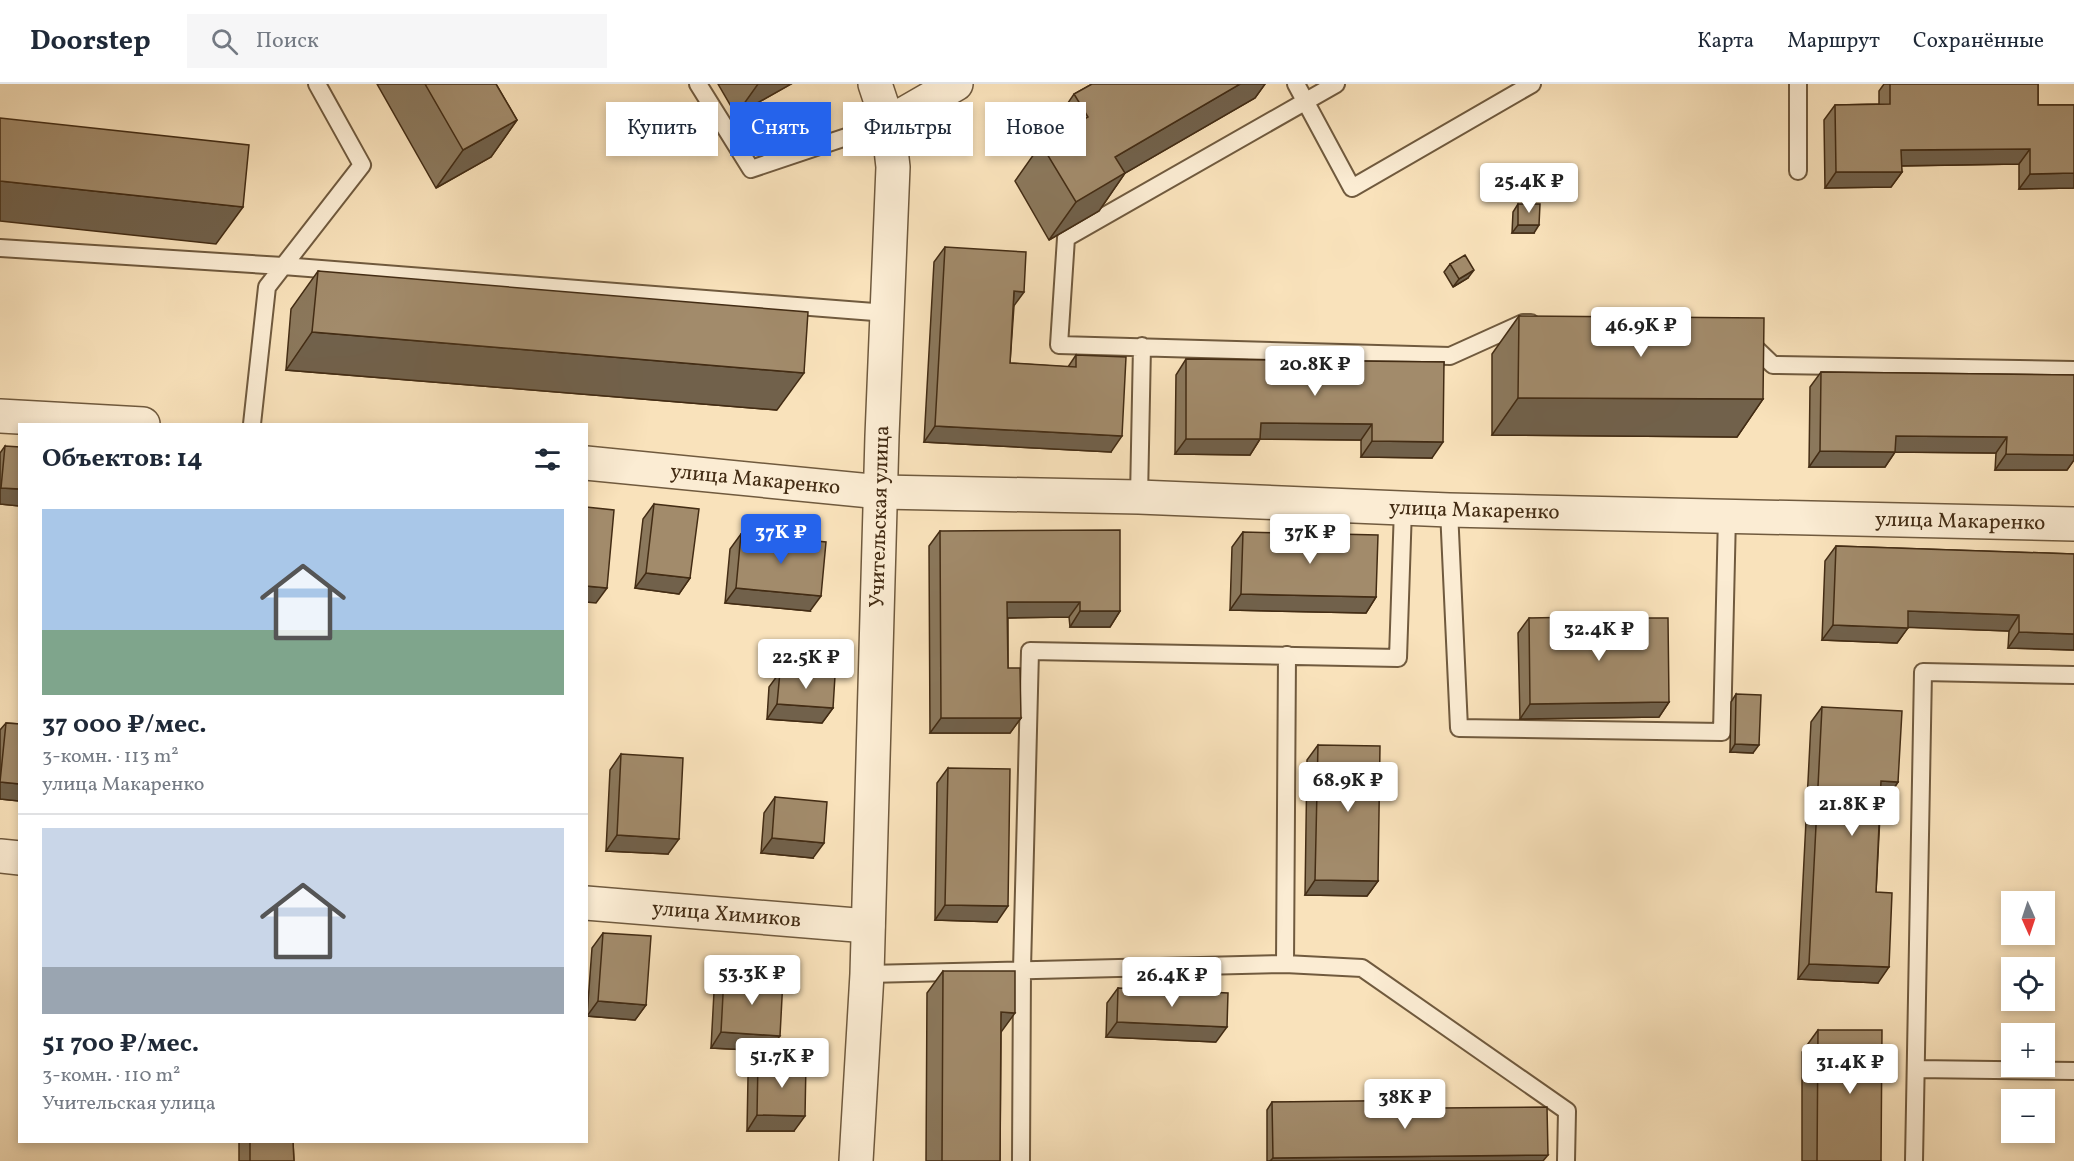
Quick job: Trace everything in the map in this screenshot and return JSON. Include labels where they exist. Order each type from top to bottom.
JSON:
[{"type":"street","name":"Учительская улица","points":[[875,84],[881,102]]},
{"type":"street","points":[[925,102],[956,84]]},
{"type":"street","name":"Учительская улица","points":[[856,1161],[867,974],[892,156]]},
{"type":"street","points":[[0,416],[125,423]]},
{"type":"street","name":"улица Макаренко","points":[[588,463],[881,492],[1139,497],[1449,510],[2074,524]]},
{"type":"street","points":[[0,856],[18,858]]},
{"type":"street","name":"улица Химиков","points":[[588,903],[868,926]]},
{"type":"lane","points":[[252,423],[267,286],[362,165],[316,84]]},
{"type":"lane","points":[[698,84],[750,169],[843,138]]},
{"type":"lane","points":[[1296,84],[1352,188],[1532,84]]},
{"type":"lane","points":[[1336,84],[1066,238],[1059,345],[1450,356],[1523,323],[1546,323]]},
{"type":"lane","points":[[1798,84],[1798,171]]},
{"type":"lane","points":[[0,248],[283,266],[887,313]]},
{"type":"lane","points":[[1739,333],[1773,365],[2074,370]]},
{"type":"lane","points":[[1139,497],[1143,346]]},
{"type":"lane","points":[[1021,1161],[1022,969],[1030,651],[1398,658],[1403,508]]},
{"type":"lane","points":[[1449,510],[1459,728],[1722,732],[1727,515]]},
{"type":"lane","points":[[1284,964],[1287,656]]},
{"type":"lane","points":[[1914,1161],[1923,672],[2074,675]]},
{"type":"lane","points":[[867,974],[1284,964],[1362,968],[1567,1112],[1566,1161]]},
{"type":"lane","points":[[1916,1069],[2074,1071]]},
{"type":"building","points":[[425,84],[496,84],[517,120],[463,150]]},
{"type":"building","points":[[1092,84],[1240,84],[1115,157],[1125,173],[1076,202],[1048,156],[1086,156],[1086,118],[1088,117],[1086,102],[1079,102],[1074,94]]},
{"type":"building","points":[[1890,84],[2038,84],[2038,105],[2074,105],[2074,173],[2030,174],[2030,149],[1901,150],[1902,172],[1836,172],[1835,105],[1890,104]]},
{"type":"building","points":[[0,118],[249,145],[243,207],[0,181]]},
{"type":"building","points":[[1518,204],[1540,204],[1539,225],[1518,225]]},
{"type":"building","points":[[945,247],[1026,252],[1024,292],[1014,291],[1010,363],[1076,367],[1076,355],[1126,357],[1122,436],[935,426]]},
{"type":"building","points":[[1465,255],[1474,270],[1459,279],[1450,264]]},
{"type":"building","points":[[318,271],[808,312],[804,373],[312,332]]},
{"type":"building","points":[[1519,316],[1764,318],[1763,399],[1518,398]]},
{"type":"building","points":[[1186,359],[1444,362],[1443,442],[1372,441],[1372,424],[1261,423],[1260,439],[1186,439]]},
{"type":"building","points":[[1821,372],[2074,375],[2074,455],[2006,454],[2007,437],[1896,436],[1895,452],[1820,451]]},
{"type":"building","points":[[5,446],[18,447],[18,489],[1,488]]},
{"type":"building","points":[[654,504],[699,509],[690,578],[646,573]]},
{"type":"building","points":[[588,507],[614,510],[607,588],[588,586]]},
{"type":"building","points":[[1120,530],[1120,611],[1080,611],[1080,602],[1007,602],[1008,668],[1020,668],[1021,718],[941,718],[940,531]]},
{"type":"building","points":[[1243,532],[1378,535],[1376,597],[1241,594]]},
{"type":"building","points":[[741,534],[826,542],[821,596],[736,588]]},
{"type":"building","points":[[1836,546],[2074,554],[2074,634],[2019,632],[2019,615],[1908,611],[1908,628],[1833,625]]},
{"type":"building","points":[[1582,617],[1582,633],[1614,632],[1614,618],[1668,618],[1669,702],[1530,704],[1529,618]]},
{"type":"building","points":[[780,672],[835,676],[833,708],[777,704]]},
{"type":"building","points":[[1736,694],[1761,695],[1759,745],[1735,744]]},
{"type":"building","points":[[1822,707],[1902,711],[1898,782],[1881,781],[1876,892],[1892,893],[1889,967],[1809,964]]},
{"type":"building","points":[[6,723],[18,724],[18,784],[0,782]]},
{"type":"building","points":[[1318,745],[1380,746],[1378,881],[1315,880]]},
{"type":"building","points":[[621,754],[683,758],[679,839],[617,835]]},
{"type":"building","points":[[948,768],[1010,769],[1008,906],[945,905]]},
{"type":"building","points":[[775,797],[827,802],[824,843],[772,838]]},
{"type":"building","points":[[603,933],[651,936],[646,1005],[598,1001]]},
{"type":"building","points":[[943,971],[1015,971],[1015,1013],[1001,1012],[1000,1161],[942,1161]]},
{"type":"building","points":[[724,976],[783,979],[780,1036],[721,1032]]},
{"type":"building","points":[[1118,988],[1228,993],[1227,1027],[1117,1022]]},
{"type":"building","points":[[1818,1030],[1882,1030],[1881,1161],[1817,1161]]},
{"type":"building","points":[[758,1061],[806,1062],[805,1116],[757,1115]]},
{"type":"building","points":[[1439,1100],[1440,1108],[1547,1107],[1548,1155],[1273,1158],[1272,1102]]},
{"type":"building","points":[[250,1143],[293,1143],[294,1161],[250,1161]]}]
